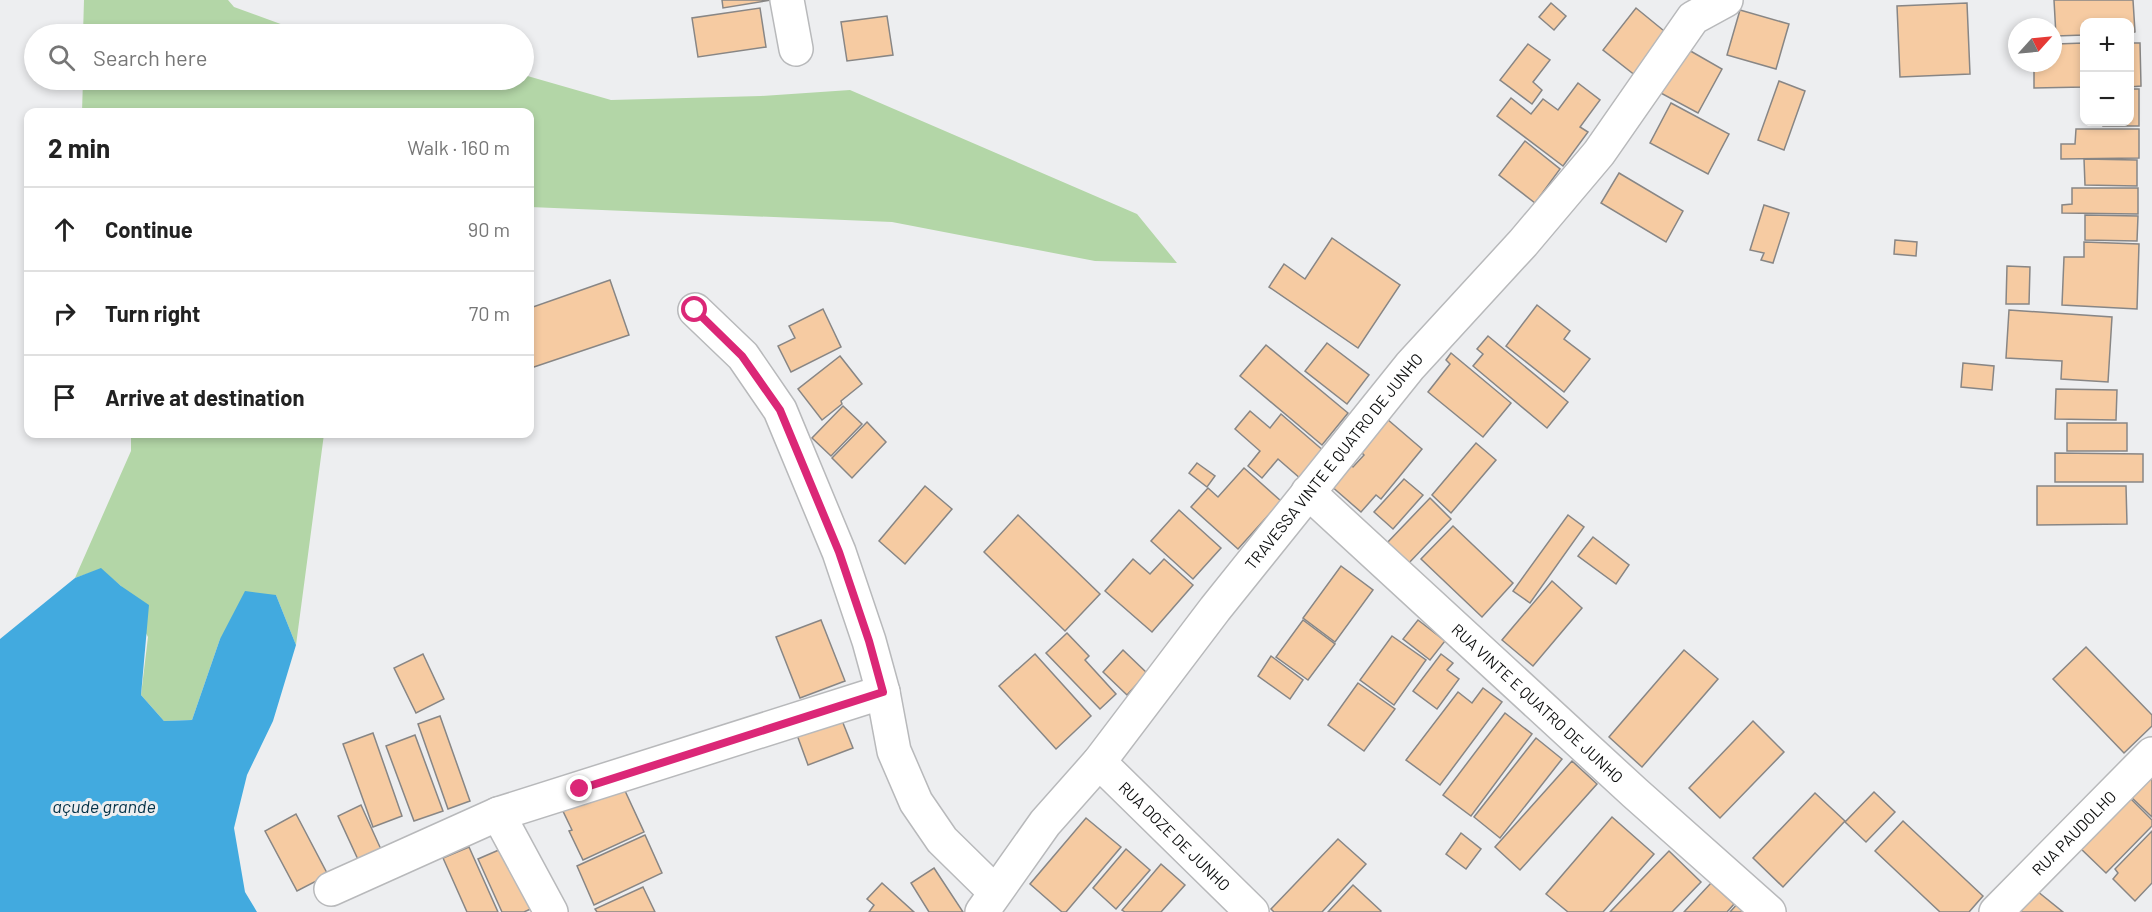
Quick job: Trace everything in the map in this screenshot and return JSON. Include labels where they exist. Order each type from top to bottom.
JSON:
[{"type":"street","points":[[787,0],[796,49]]},
{"type":"street","points":[[1690,9],[1726,0]]},
{"type":"street","name":"TRAVESSA VINTE E QUATRO DE JUNHO","points":[[989,902],[1046,823],[1099,762],[1215,609],[1410,366],[1523,243],[1599,153],[1690,9]]},
{"type":"street","points":[[695,310],[742,356],[780,410],[839,552],[869,641],[883,692],[894,751],[916,802],[989,902]]},
{"type":"street","name":"RUA VINTE E QUATRO DE JUNHO","points":[[1308,492],[1635,793],[1769,912]]},
{"type":"street","points":[[331,889],[498,814],[883,692]]},
{"type":"street","name":"RUA PAUDOLHO","points":[[1996,912],[2152,754]]},
{"type":"street","name":"RUA DOZE DE JUNHO","points":[[1099,762],[1252,912]]},
{"type":"street","points":[[498,814],[551,912]]},
{"type":"green space","points":[[84,0],[228,0],[234,7],[281,24],[83,24]]},
{"type":"green space","points":[[534,78],[611,100],[761,96],[850,90],[1137,214],[1177,263],[1095,261],[892,222],[534,207],[534,108],[82,108],[83,90],[534,90]]},
{"type":"green space","points":[[131,438],[323,438],[296,645],[276,595],[220,639],[192,720],[164,721],[141,695],[148,637],[121,586],[101,569],[75,578],[131,451]]},
{"type":"water","name":"açude grande","points":[[101,568],[121,586],[149,605],[141,695],[164,721],[192,720],[220,639],[245,591],[276,595],[296,645],[273,721],[247,775],[234,828],[245,892],[257,912],[0,912],[0,639],[75,578]]},
{"type":"building","points":[[722,0],[771,0],[723,8]]},
{"type":"building","points":[[2054,0],[2133,0],[2135,32],[2134,18],[2080,18],[2080,35],[2062,36],[2062,18],[2055,18]]},
{"type":"building","points":[[1551,3],[1566,16],[1554,30],[1539,17]]},
{"type":"building","points":[[1967,3],[1970,74],[1900,77],[1897,6]]},
{"type":"building","points":[[760,8],[766,47],[698,57],[692,18]]},
{"type":"building","points":[[1636,8],[1669,35],[1636,76],[1603,50]]},
{"type":"building","points":[[1740,10],[1789,24],[1776,69],[1727,55]]},
{"type":"building","points":[[887,16],[893,55],[847,61],[841,22]]},
{"type":"building","points":[[2080,43],[2080,87],[2034,88],[2034,72],[2062,72],[2062,44]]},
{"type":"building","points":[[2134,43],[2140,43],[2141,86],[2134,87]]},
{"type":"building","points":[[1528,44],[1550,60],[1533,82],[1542,90],[1532,104],[1500,80]]},
{"type":"building","points":[[1687,49],[1722,69],[1698,113],[1657,91]]},
{"type":"building","points":[[1779,81],[1805,91],[1784,150],[1758,140]]},
{"type":"building","points":[[1578,83],[1600,100],[1580,127],[1588,132],[1563,166],[1497,116],[1511,98],[1531,114],[1543,99],[1558,110]]},
{"type":"building","points":[[2134,89],[2139,89],[2139,126],[2134,126]]},
{"type":"building","points":[[1671,103],[1729,134],[1708,174],[1650,143]]},
{"type":"building","points":[[2076,129],[2139,129],[2139,158],[2061,159],[2061,144],[2075,144]]},
{"type":"building","points":[[1525,141],[1560,169],[1535,203],[1499,175]]},
{"type":"building","points":[[2084,159],[2137,160],[2137,186],[2085,185]]},
{"type":"building","points":[[1619,173],[1683,211],[1666,242],[1601,203]]},
{"type":"building","points":[[2072,188],[2138,188],[2138,214],[2062,213],[2062,205],[2072,204]]},
{"type":"building","points":[[1764,205],[1789,213],[1773,263],[1761,260],[1764,253],[1750,250]]},
{"type":"building","points":[[2085,215],[2138,216],[2137,241],[2085,240]]},
{"type":"building","points":[[1332,238],[1400,285],[1358,348],[1269,287],[1284,264],[1305,279]]},
{"type":"building","points":[[1895,240],[1917,242],[1916,256],[1894,254]]},
{"type":"building","points":[[2084,242],[2139,244],[2137,309],[2062,305],[2064,257],[2084,257]]},
{"type":"building","points":[[2007,266],[2030,267],[2029,304],[2006,304]]},
{"type":"building","points":[[610,280],[629,335],[534,367],[534,307]]},
{"type":"building","points":[[1537,305],[1570,331],[1564,339],[1590,359],[1564,392],[1506,346]]},
{"type":"building","points":[[823,309],[841,347],[791,372],[778,346],[795,338],[789,326]]},
{"type":"building","points":[[2009,310],[2112,317],[2108,382],[2061,379],[2062,361],[2006,358]]},
{"type":"building","points":[[1488,336],[1568,402],[1547,428],[1473,366],[1483,354],[1477,349]]},
{"type":"building","points":[[1327,343],[1369,375],[1347,404],[1305,371]]},
{"type":"building","points":[[1266,345],[1348,413],[1322,445],[1240,376]]},
{"type":"building","points":[[1451,353],[1511,403],[1483,437],[1428,392],[1450,364],[1446,360]]},
{"type":"building","points":[[840,356],[862,384],[822,420],[798,389]]},
{"type":"building","points":[[1963,363],[1994,366],[1992,390],[1961,387]]},
{"type":"building","points":[[2056,389],[2117,390],[2116,420],[2055,419]]},
{"type":"building","points":[[843,406],[862,424],[831,456],[812,438]]},
{"type":"building","points":[[1250,411],[1270,428],[1281,414],[1325,452],[1301,479],[1278,459],[1262,478],[1248,466],[1260,451],[1235,429]]},
{"type":"building","points":[[1387,419],[1422,449],[1381,499],[1376,495],[1361,512],[1330,485],[1349,463],[1353,467],[1364,455],[1359,450]]},
{"type":"building","points":[[867,422],[886,442],[852,478],[832,458]]},
{"type":"building","points":[[2067,423],[2127,423],[2127,451],[2067,451]]},
{"type":"building","points":[[1476,443],[1496,460],[1451,513],[1432,495]]},
{"type":"building","points":[[2055,453],[2143,454],[2143,482],[2055,482]]},
{"type":"building","points":[[1197,463],[1215,476],[1207,487],[1189,473]]},
{"type":"building","points":[[1244,468],[1281,501],[1238,549],[1191,507],[1208,488],[1218,497]]},
{"type":"building","points":[[1404,479],[1423,495],[1393,529],[1374,512]]},
{"type":"building","points":[[925,486],[952,509],[905,564],[879,541]]},
{"type":"building","points":[[2037,486],[2126,486],[2127,524],[2037,525]]},
{"type":"building","points":[[1430,498],[1451,519],[1407,565],[1386,544]]},
{"type":"building","points":[[1179,510],[1221,548],[1193,579],[1151,541]]},
{"type":"building","points":[[1018,515],[1100,594],[1065,631],[984,552]]},
{"type":"building","points":[[1568,515],[1584,527],[1530,603],[1513,591]]},
{"type":"building","points":[[1453,526],[1513,583],[1482,617],[1421,559]]},
{"type":"building","points":[[1593,537],[1629,565],[1616,584],[1578,556]]},
{"type":"building","points":[[1133,559],[1150,574],[1164,559],[1193,585],[1152,632],[1105,591]]},
{"type":"building","points":[[1341,566],[1373,590],[1335,642],[1303,618]]},
{"type":"building","points":[[1552,581],[1582,608],[1533,666],[1502,640]]},
{"type":"building","points":[[821,620],[845,681],[800,698],[776,637]]},
{"type":"building","points":[[1303,620],[1335,644],[1308,680],[1276,657]]},
{"type":"building","points":[[1418,620],[1445,641],[1430,660],[1403,639]]},
{"type":"building","points":[[1067,633],[1089,656],[1085,660],[1116,694],[1100,709],[1046,653]]},
{"type":"building","points":[[1392,636],[1426,660],[1394,705],[1360,680]]},
{"type":"building","points":[[2086,647],[2152,715],[2152,726],[2124,753],[2053,679]]},
{"type":"building","points":[[1123,650],[1147,673],[1127,695],[1103,672]]},
{"type":"building","points":[[1684,650],[1718,679],[1642,767],[1609,737]]},
{"type":"building","points":[[423,654],[444,699],[416,713],[394,668]]},
{"type":"building","points":[[1035,654],[1091,716],[1056,749],[999,686]]},
{"type":"building","points":[[1441,654],[1453,663],[1447,670],[1459,679],[1437,709],[1413,691]]},
{"type":"building","points":[[1271,656],[1303,680],[1290,699],[1258,676]]},
{"type":"building","points":[[1358,683],[1395,709],[1364,751],[1328,725]]},
{"type":"building","points":[[1483,688],[1502,702],[1440,785],[1406,760],[1458,692],[1472,703]]},
{"type":"building","points":[[1505,713],[1532,734],[1471,816],[1443,795]]},
{"type":"building","points":[[440,716],[470,801],[448,809],[418,724]]},
{"type":"building","points":[[841,718],[853,748],[808,765],[797,735]]},
{"type":"building","points":[[1753,721],[1784,752],[1720,818],[1689,788]]},
{"type":"building","points":[[373,733],[402,816],[373,827],[343,744]]},
{"type":"building","points":[[415,735],[443,811],[414,821],[386,746]]},
{"type":"building","points":[[1536,738],[1562,759],[1500,838],[1474,817]]},
{"type":"building","points":[[1572,761],[1597,784],[1520,870],[1495,847]]},
{"type":"building","points":[[2149,775],[2152,778],[2152,817],[2129,795]]},
{"type":"building","points":[[620,780],[644,832],[583,860],[569,831],[572,830],[561,807]]},
{"type":"building","points":[[1874,792],[1895,812],[1866,842],[1845,822]]},
{"type":"building","points":[[1815,793],[1845,821],[1783,887],[1753,858]]},
{"type":"building","points":[[2128,796],[2152,820],[2152,826],[2106,873],[2079,847]]},
{"type":"building","points":[[361,805],[384,856],[361,866],[338,816]]},
{"type":"building","points":[[296,814],[328,875],[297,891],[265,831]]},
{"type":"building","points":[[1612,817],[1654,854],[1603,912],[1568,912],[1546,894]]},
{"type":"building","points":[[1086,818],[1121,847],[1066,912],[1062,912],[1030,884]]},
{"type":"building","points":[[1903,821],[1983,896],[1969,912],[1940,912],[1875,851]]},
{"type":"building","points":[[2152,831],[2152,883],[2135,901],[2113,879],[2118,873],[2115,869]]},
{"type":"building","points":[[1461,833],[1481,849],[1466,869],[1446,854]]},
{"type":"building","points":[[645,835],[662,873],[594,905],[577,866]]},
{"type":"building","points":[[1338,839],[1366,864],[1322,912],[1274,912],[1271,909]]},
{"type":"building","points":[[508,846],[535,907],[524,912],[502,912],[478,859]]},
{"type":"building","points":[[469,847],[498,912],[467,912],[443,858]]},
{"type":"building","points":[[1126,849],[1150,870],[1116,909],[1093,888]]},
{"type":"building","points":[[1669,851],[1701,882],[1672,912],[1610,912]]},
{"type":"building","points":[[1161,864],[1185,885],[1161,912],[1125,912],[1122,910]]},
{"type":"building","points":[[934,868],[963,912],[929,912],[911,883]]},
{"type":"building","points":[[882,883],[914,912],[869,912],[874,905],[867,899]]},
{"type":"building","points":[[1711,883],[1734,904],[1727,912],[1684,912]]},
{"type":"building","points":[[1353,885],[1381,911],[1328,912]]},
{"type":"building","points":[[643,887],[655,912],[597,912],[595,909]]},
{"type":"building","points":[[2037,891],[2063,912],[2020,912]]},
{"type":"building","points":[[1739,902],[1750,912],[1730,912]]},
{"type":"route","points":[[580,789],[761,729],[883,692],[869,641],[839,552],[780,410],[742,356],[695,310]]}]
